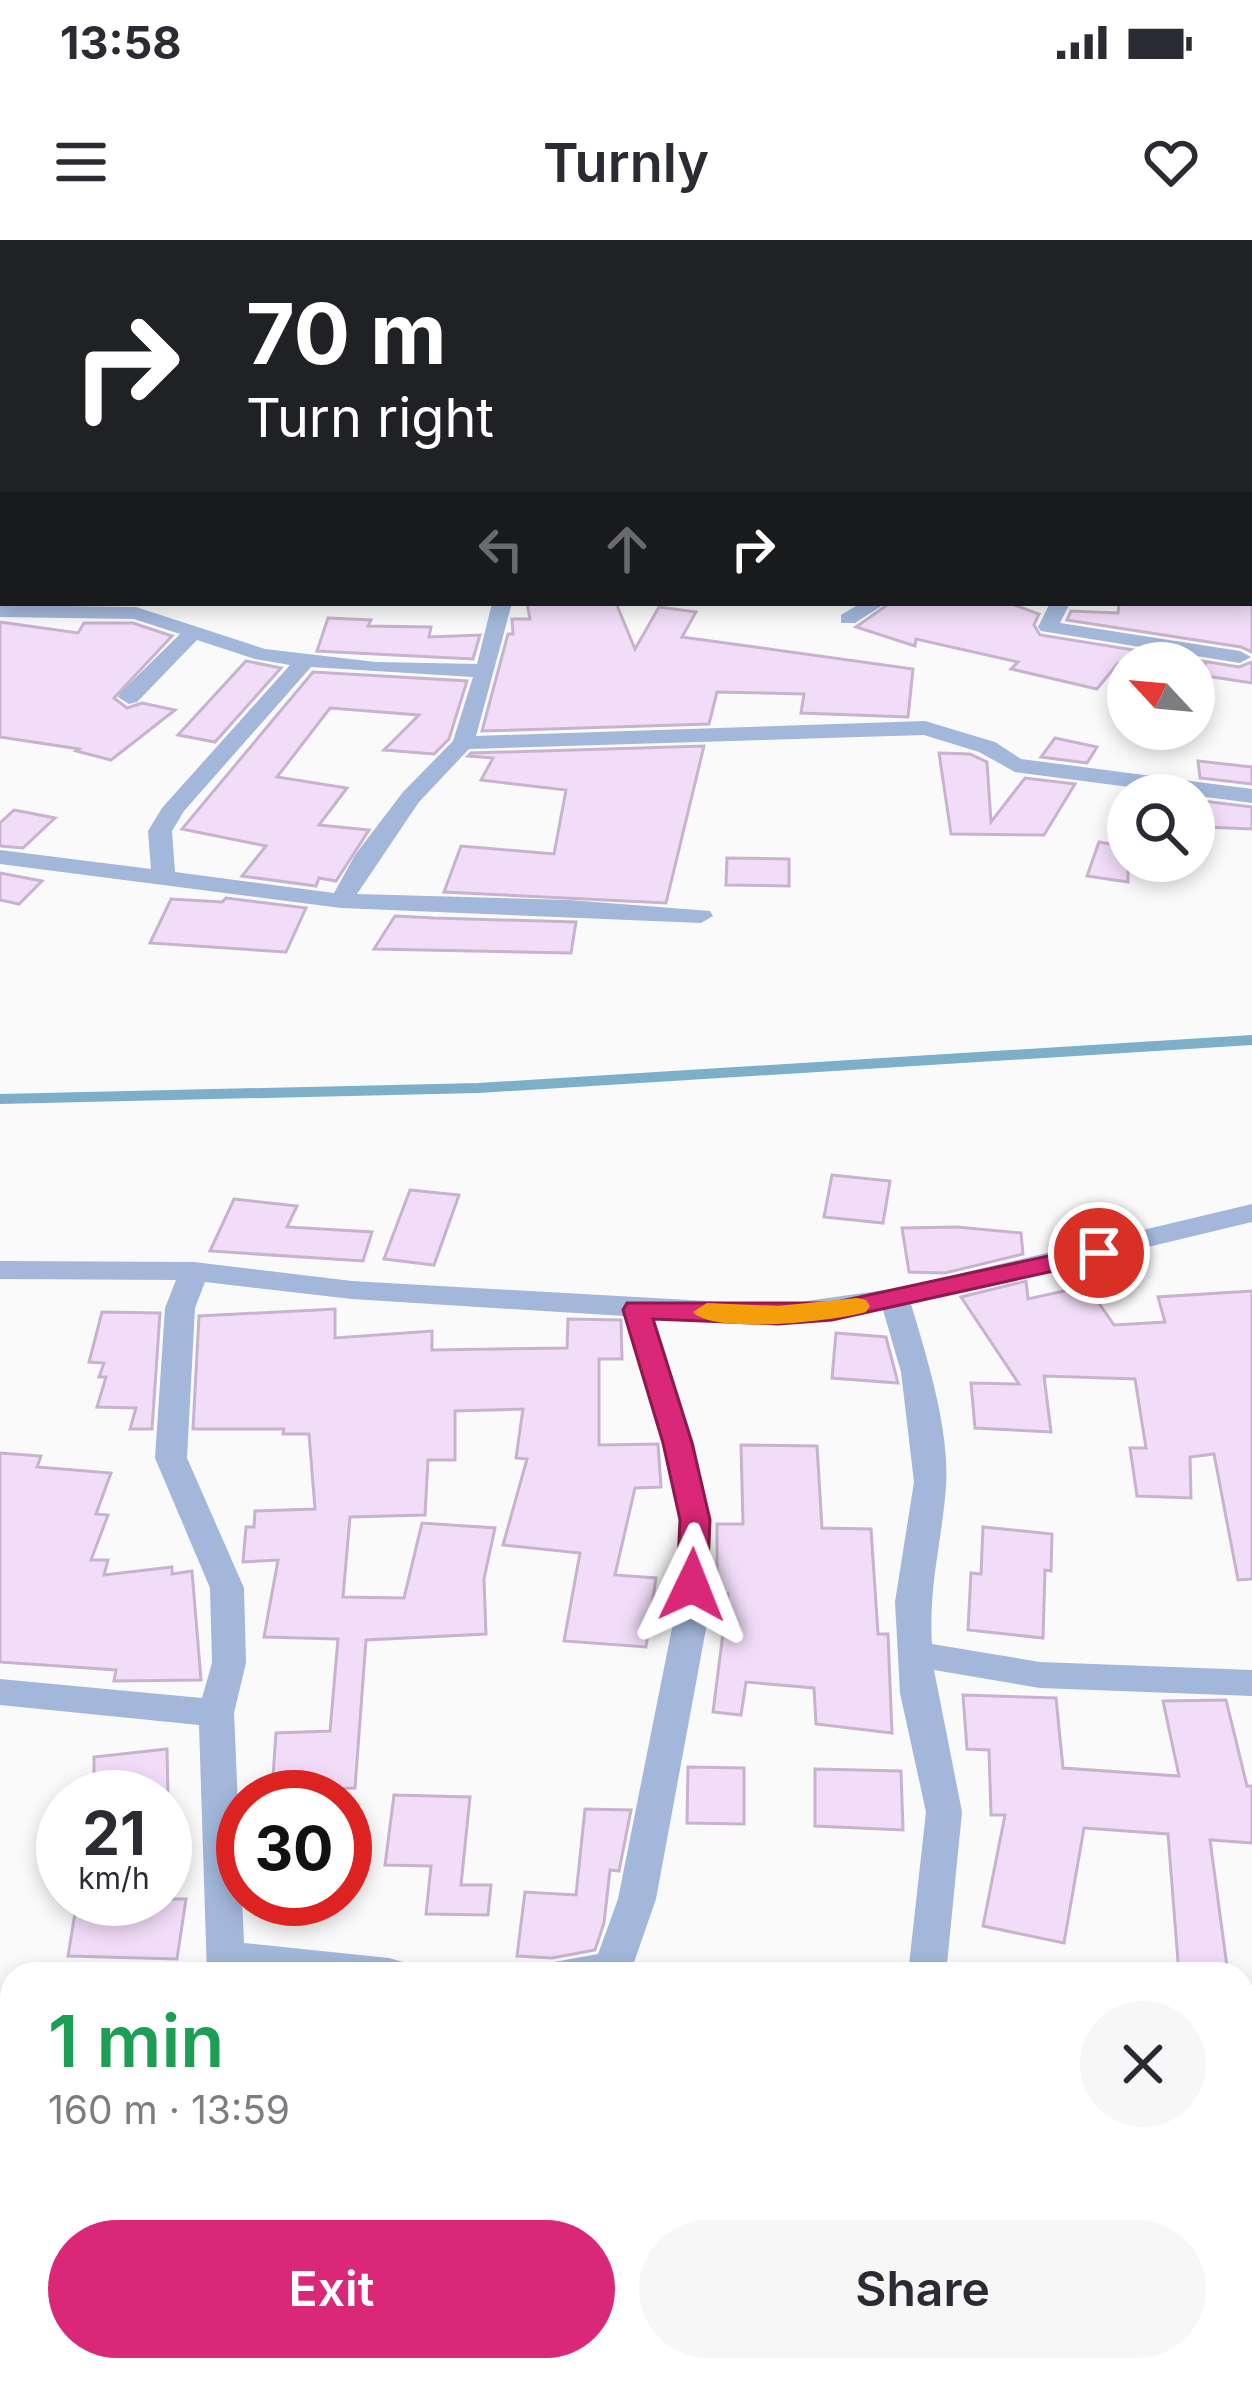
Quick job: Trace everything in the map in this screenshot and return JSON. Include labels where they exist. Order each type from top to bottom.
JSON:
[{"type":"street","points":[[341,901],[411,797],[464,743],[501,606]]},
{"type":"street","points":[[848,619],[871,606]]},
{"type":"street","points":[[1058,606],[1048,627],[1240,657]]},
{"type":"street","points":[[0,611],[136,613],[195,631],[218,644],[304,662],[486,671]]},
{"type":"street","points":[[129,697],[195,631]]},
{"type":"street","points":[[163,876],[160,831],[174,808],[304,662]]},
{"type":"street","points":[[464,743],[925,728],[987,747],[1015,765],[1252,796]]},
{"type":"street","points":[[0,857],[341,901],[701,916]]},
{"type":"street","points":[[0,1270],[194,1271],[352,1290],[778,1315],[832,1311],[894,1298],[1252,1213]]},
{"type":"street","points":[[194,1271],[180,1308],[171,1458],[227,1588],[229,1663],[216,1713],[225,1962]]},
{"type":"street","points":[[894,1298],[916,1372],[930,1482],[912,1602],[918,1693],[944,1812],[928,1962]]},
{"type":"street","points":[[615,1962],[638,1900],[687,1641],[695,1520],[678,1443],[637,1310]]},
{"type":"street","points":[[916,1654],[1040,1675],[1252,1683]]},
{"type":"street","points":[[0,1692],[216,1713]]},
{"type":"building","points":[[528,606],[617,606],[635,649],[659,607],[696,612],[682,637],[913,669],[908,717],[801,713],[804,694],[717,692],[709,724],[482,731],[508,634],[513,634],[512,619],[530,619]]},
{"type":"building","points":[[886,606],[1017,606],[1039,614],[1034,625],[1040,635],[1107,646],[1107,677],[1097,689],[1011,669],[1018,662],[916,639],[915,646],[856,627]]},
{"type":"building","points":[[1119,606],[1252,606],[1252,652],[1067,620],[1071,611],[1118,613]]},
{"type":"building","points":[[328,618],[371,620],[368,626],[431,627],[429,637],[480,635],[473,659],[317,651]]},
{"type":"building","points":[[0,622],[78,633],[84,623],[133,623],[172,636],[114,698],[127,708],[142,703],[175,710],[111,760],[76,751],[79,749],[0,737]]},
{"type":"building","points":[[246,661],[281,668],[215,742],[178,735]]},
{"type":"building","points":[[1252,662],[1252,683],[1215,677],[1215,663],[1239,667]]},
{"type":"building","points":[[313,672],[467,681],[449,739],[434,754],[384,750],[419,715],[330,708],[277,777],[347,788],[319,825],[369,830],[336,881],[319,878],[316,886],[242,876],[266,846],[182,829]]},
{"type":"building","points":[[1055,738],[1097,747],[1087,763],[1041,757]]},
{"type":"building","points":[[704,746],[666,903],[444,892],[461,846],[554,854],[566,790],[481,780],[493,758],[468,756],[471,753]]},
{"type":"building","points":[[939,753],[970,754],[987,762],[991,822],[1025,778],[1075,784],[1044,835],[951,834]]},
{"type":"building","points":[[1198,761],[1252,767],[1252,784],[1215,780],[1215,774],[1200,774]]},
{"type":"building","points":[[1215,802],[1252,807],[1252,829],[1215,827]]},
{"type":"building","points":[[14,810],[55,818],[23,848],[0,846],[0,823]]},
{"type":"building","points":[[1099,842],[1107,843],[1107,879],[1087,876]]},
{"type":"building","points":[[727,858],[789,859],[789,886],[726,885]]},
{"type":"building","points":[[0,873],[42,881],[19,904],[0,900]]},
{"type":"building","points":[[226,898],[306,908],[286,952],[150,943],[171,899],[222,902]]},
{"type":"building","points":[[395,916],[576,922],[571,953],[374,949]]},
{"type":"building","points":[[832,1175],[890,1181],[883,1223],[824,1217]]},
{"type":"building","points":[[410,1190],[459,1195],[434,1265],[384,1259]]},
{"type":"building","points":[[234,1199],[297,1206],[287,1227],[372,1232],[363,1261],[210,1251]]},
{"type":"building","points":[[902,1228],[1021,1233],[1023,1254],[945,1273],[909,1272]]},
{"type":"building","points":[[1026,1281],[1028,1299],[1087,1286],[1114,1325],[1165,1322],[1158,1297],[1252,1291],[1252,1579],[1238,1580],[1214,1454],[1190,1457],[1191,1498],[1137,1496],[1130,1448],[1146,1448],[1135,1379],[1044,1376],[1051,1432],[975,1428],[971,1383],[1019,1384],[961,1297]]},
{"type":"building","points":[[335,1309],[335,1338],[432,1331],[432,1350],[567,1348],[568,1319],[621,1320],[622,1359],[599,1359],[599,1445],[658,1444],[661,1487],[635,1488],[615,1575],[656,1578],[646,1647],[564,1641],[580,1553],[503,1545],[527,1459],[516,1458],[523,1409],[455,1411],[455,1460],[428,1460],[425,1515],[350,1517],[343,1597],[404,1598],[422,1523],[495,1528],[484,1579],[486,1634],[366,1640],[356,1770],[273,1770],[276,1733],[330,1731],[338,1639],[264,1637],[278,1560],[243,1562],[246,1527],[254,1527],[255,1511],[315,1509],[309,1434],[283,1434],[284,1429],[193,1429],[199,1316]]},
{"type":"building","points":[[102,1312],[160,1313],[152,1429],[130,1429],[136,1408],[97,1407],[106,1377],[99,1377],[104,1363],[89,1362]]},
{"type":"building","points":[[836,1333],[886,1337],[898,1383],[832,1378]]},
{"type":"building","points":[[741,1445],[817,1446],[822,1528],[871,1529],[878,1634],[888,1634],[892,1733],[816,1724],[814,1688],[746,1682],[741,1715],[713,1712],[728,1594],[717,1594],[717,1524],[743,1524]]},
{"type":"building","points":[[0,1453],[41,1456],[37,1467],[111,1473],[96,1514],[108,1515],[91,1560],[108,1560],[104,1575],[172,1567],[172,1574],[192,1571],[201,1680],[114,1681],[116,1670],[0,1662]]},
{"type":"building","points":[[983,1527],[1052,1534],[1051,1571],[1045,1570],[1043,1638],[968,1630],[971,1573],[981,1574]]},
{"type":"building","points":[[963,1695],[1056,1698],[1063,1768],[1179,1776],[1163,1701],[1226,1700],[1247,1786],[1252,1786],[1252,1843],[1210,1840],[1226,1962],[1178,1962],[1168,1834],[1084,1828],[1064,1943],[983,1926],[1005,1815],[991,1815],[989,1750],[967,1749]]},
{"type":"building","points":[[167,1749],[167,1770],[94,1770],[94,1757]]},
{"type":"building","points":[[688,1767],[744,1768],[744,1824],[687,1823]]},
{"type":"building","points":[[815,1769],[901,1771],[903,1830],[815,1826]]},
{"type":"building","points":[[394,1795],[470,1797],[461,1885],[491,1885],[488,1915],[426,1914],[431,1866],[385,1865]]},
{"type":"building","points":[[585,1809],[631,1810],[619,1871],[610,1870],[604,1923],[595,1950],[552,1958],[517,1956],[525,1892],[576,1895]]},
{"type":"building","points":[[73,1926],[182,1926],[177,1959],[68,1956]]},
{"type":"waterway","points":[[0,1099],[478,1088],[1252,1040]]},
{"type":"slow traffic","points":[[707,1312],[778,1315],[857,1306]]},
{"type":"route","points":[[692,1585],[695,1520],[678,1443],[637,1310],[778,1315],[832,1311],[1099,1253]]}]
